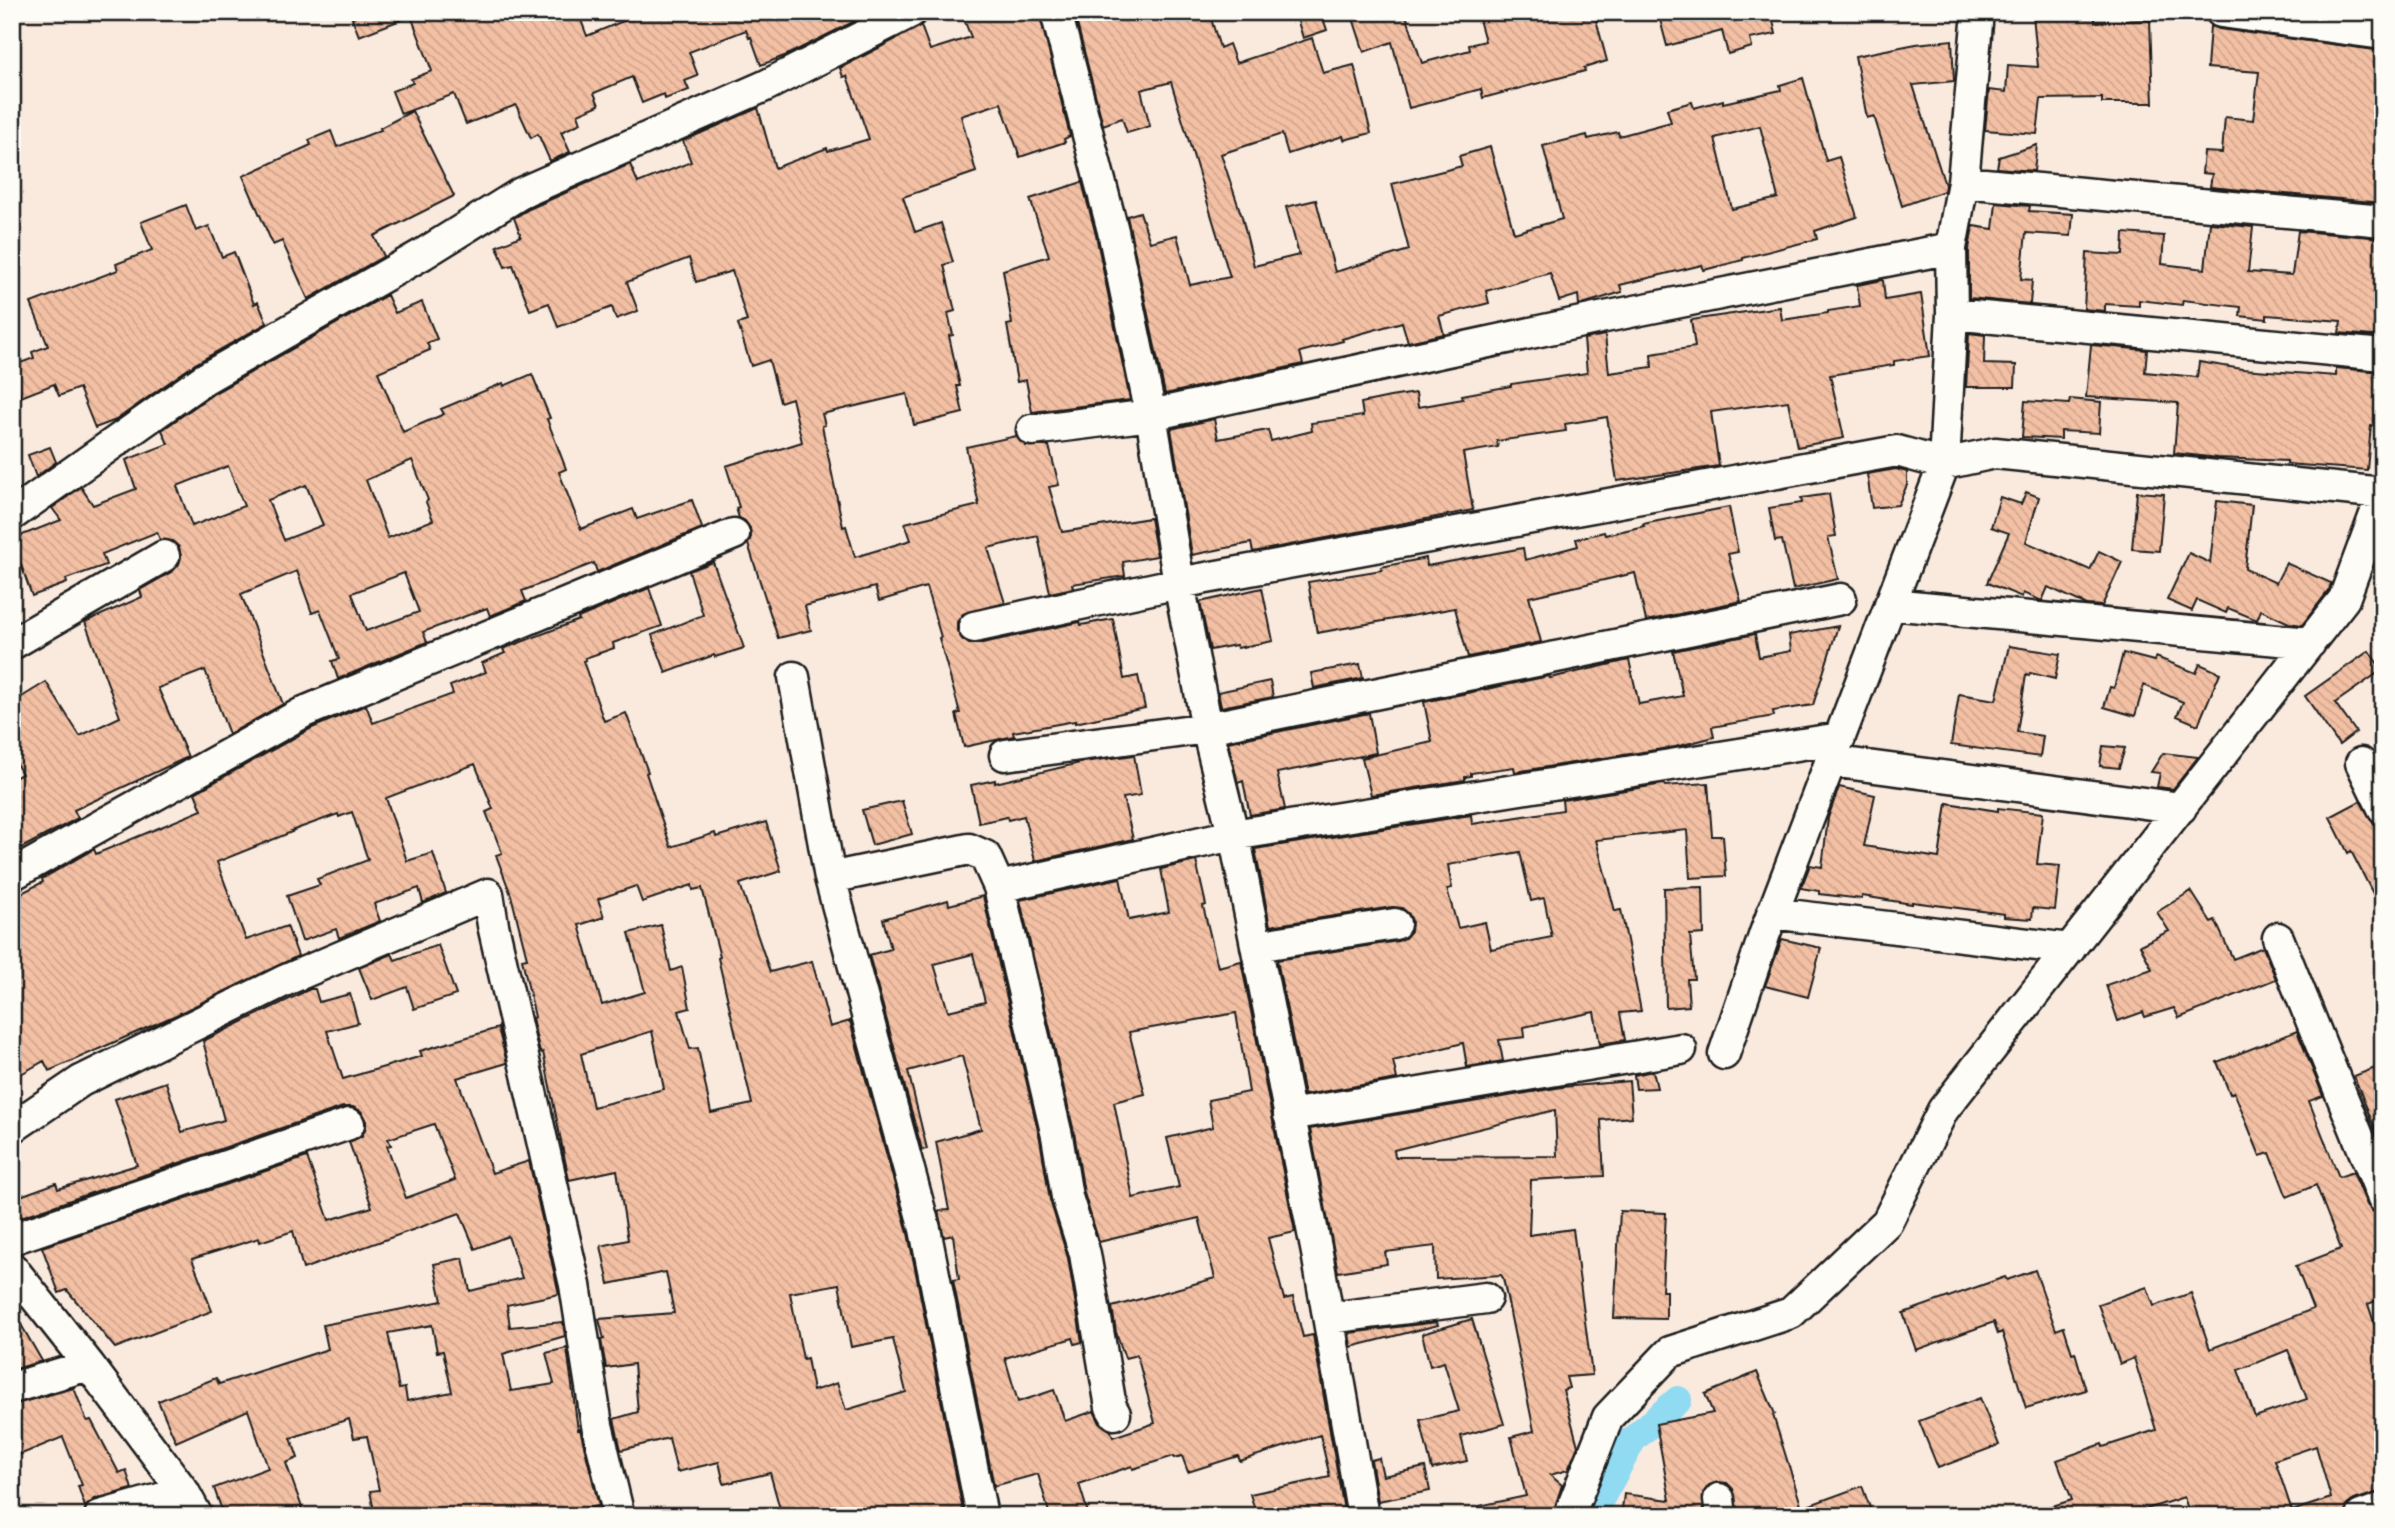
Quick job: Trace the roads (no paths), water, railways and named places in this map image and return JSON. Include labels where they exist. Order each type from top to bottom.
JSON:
[{"type":"street","points":[[12,515],[204,379],[423,254],[521,193],[765,86],[911,12]]},
{"type":"street","points":[[1056,12],[1114,231],[1151,415],[1207,728],[1256,946],[1329,1318],[1363,1516]]},
{"type":"street","points":[[1724,1054],[1772,914],[1944,464],[1952,314],[1951,248],[1963,181],[1979,12]]},
{"type":"street","points":[[2221,12],[2383,34]]},
{"type":"street","points":[[1963,181],[2383,221]]},
{"type":"street","points":[[1032,430],[1151,415],[1600,318],[1951,248]]},
{"type":"street","points":[[1952,314],[2383,355]]},
{"type":"street","points":[[974,627],[1179,583],[1897,451],[1944,464],[1995,453],[2383,493],[2344,599],[1943,1110],[1887,1222],[1791,1313],[1670,1352],[1608,1416],[1569,1516]]},
{"type":"street","points":[[12,875],[304,712],[734,534]]},
{"type":"street","points":[[12,644],[164,556]]},
{"type":"street","points":[[1005,755],[1207,728],[1841,599]]},
{"type":"street","points":[[1890,604],[2310,643]]},
{"type":"street","points":[[793,677],[830,878],[925,1229],[982,1516]]},
{"type":"street","points":[[999,887],[1233,835],[1835,749],[2180,808]]},
{"type":"street","points":[[2361,763],[2383,808]]},
{"type":"street","points":[[830,878],[969,849],[985,856],[999,887],[1057,1136],[1067,1197],[1085,1254],[1099,1346],[1111,1407],[1115,1413]]},
{"type":"street","points":[[12,1128],[81,1082],[286,980],[488,894],[575,1285],[597,1425],[619,1516]]},
{"type":"street","points":[[1772,914],[2070,949]]},
{"type":"street","points":[[1256,946],[1395,924]]},
{"type":"street","points":[[2278,938],[2383,1198]]},
{"type":"street","points":[[1289,1115],[1681,1049]]},
{"type":"street","points":[[12,1239],[349,1125]]},
{"type":"street","points":[[12,1268],[89,1365],[191,1504],[100,1516]]},
{"type":"street","points":[[1329,1318],[1486,1298]]},
{"type":"street","points":[[12,1388],[89,1365]]},
{"type":"street","points":[[2361,1516],[2383,1508]]},
{"type":"waterway","points":[[1591,1516],[1633,1439],[1678,1400]]}]
